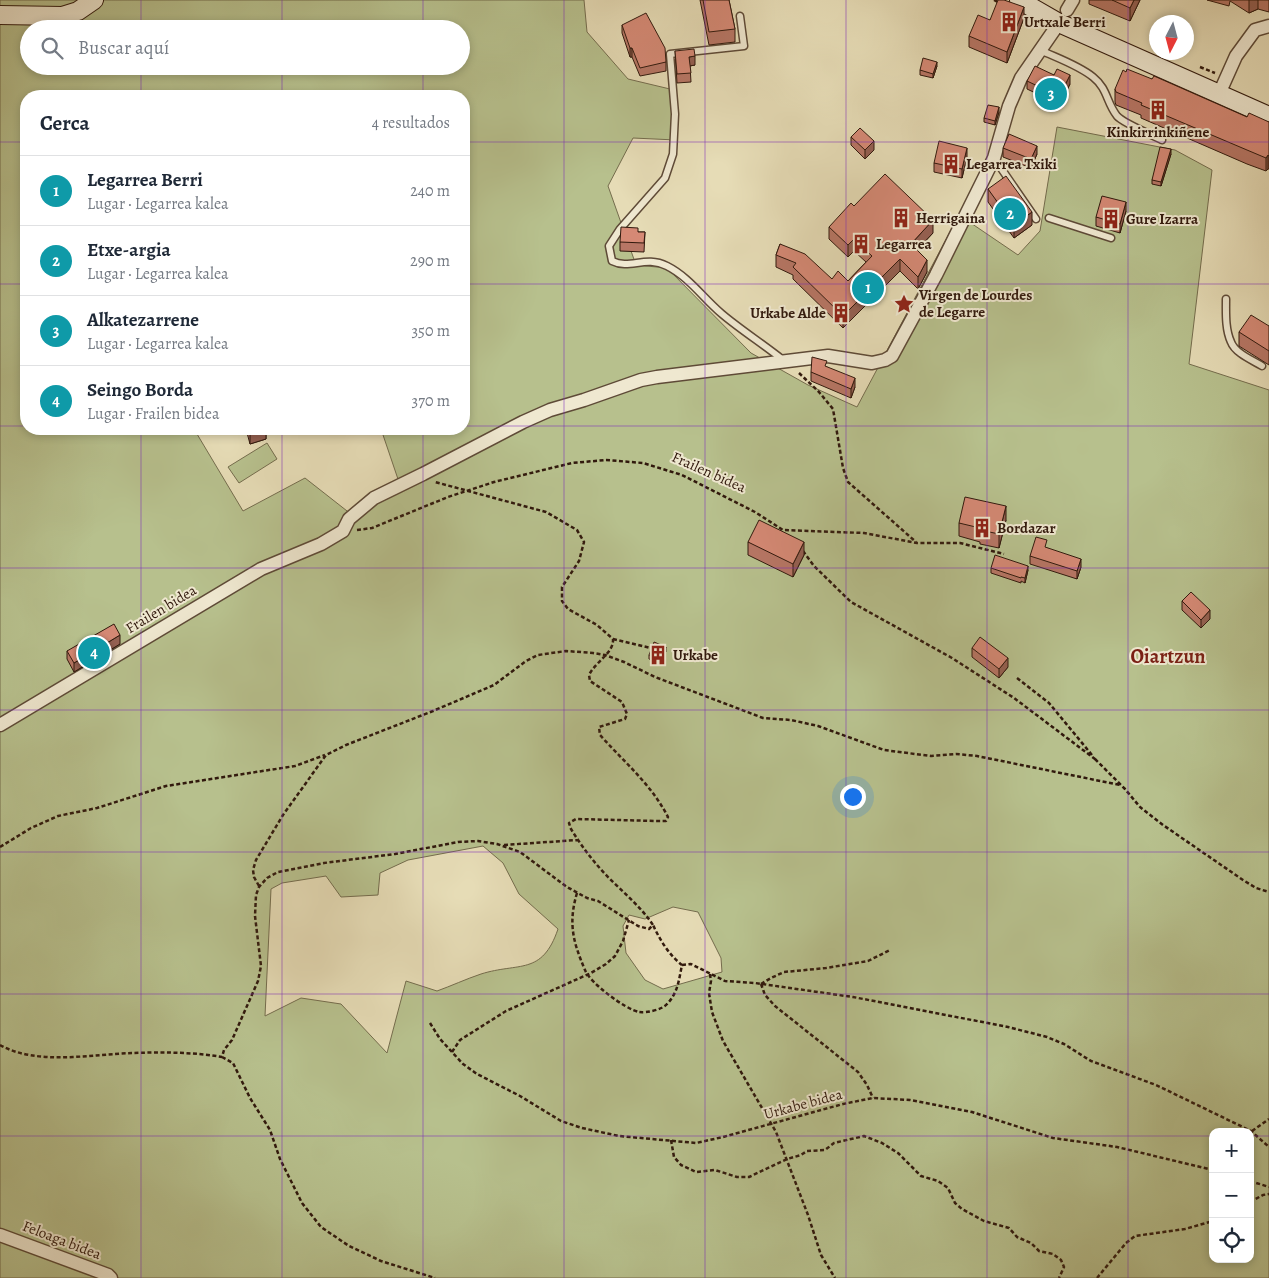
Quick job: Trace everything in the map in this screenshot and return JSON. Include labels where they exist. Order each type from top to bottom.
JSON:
[{"type":"main road","points":[[0,15],[62,16],[78,11],[94,0]]},
{"type":"main road","points":[[1020,0],[1066,11],[1219,94],[1269,116]]},
{"type":"street","name":"Frailen bidea","points":[[0,725],[261,569],[321,544],[343,531],[349,519],[374,498],[550,410],[640,380],[828,356],[872,363],[892,356],[963,222],[994,158],[1009,106],[1021,78],[1066,11]]},
{"type":"street","points":[[1219,94],[1236,56],[1255,30],[1269,26]]},
{"type":"street","name":"Feloaga bidea","points":[[0,1235],[101,1272],[111,1278]]},
{"type":"lane","points":[[740,16],[744,46],[670,54],[675,114],[672,154],[665,178],[620,229],[609,246],[612,261],[619,265],[643,261],[655,262],[667,266],[683,276],[721,313],[784,361]]},
{"type":"lane","points":[[1040,50],[1092,76],[1104,87],[1108,101],[1118,118],[1162,140]]},
{"type":"lane","points":[[994,158],[1036,219]]},
{"type":"lane","points":[[1049,218],[1111,238]]},
{"type":"lane","points":[[1226,299],[1226,319],[1231,344],[1242,354],[1262,366]]},
{"type":"path","points":[[784,361],[819,392],[833,409],[843,468],[848,482],[917,543]]},
{"type":"path","name":"Frailen bidea","points":[[343,531],[372,528],[467,490],[572,463],[606,460],[643,463],[682,475],[755,512],[789,536]]},
{"type":"path","points":[[423,474],[438,484],[546,512],[577,530],[584,542],[579,561],[562,587],[562,601],[568,609],[597,625],[613,638],[657,650]]},
{"type":"path","points":[[783,530],[864,533],[917,543],[960,543],[1004,554]]},
{"type":"path","points":[[801,548],[814,566],[851,602],[952,658],[1014,698],[1095,759]]},
{"type":"path","points":[[613,638],[613,645],[608,654],[594,666],[589,675],[590,681],[622,702],[627,714],[625,719],[599,727],[600,735],[647,785],[659,800],[668,817],[666,821],[576,819],[569,823],[578,840],[609,878],[644,912],[674,959],[682,966]]},
{"type":"path","points":[[0,847],[31,828],[58,816],[97,808],[166,786],[295,766],[494,685],[526,661],[538,655],[566,651],[605,655],[655,677],[763,718],[791,720],[818,726],[884,750],[931,756],[956,754],[978,756],[1120,785]]},
{"type":"path","points":[[1018,678],[1049,703],[1095,759],[1140,807],[1206,857],[1256,888],[1269,892]]},
{"type":"path","points":[[259,887],[253,870],[256,860],[283,816],[326,755]]},
{"type":"path","points":[[502,846],[578,840]]},
{"type":"path","points":[[222,1057],[224,1050],[232,1040],[258,981],[261,966],[255,916],[256,895],[259,887],[267,878],[278,872],[458,842],[478,841],[520,852],[577,893],[598,901],[638,926],[649,929],[653,925]]},
{"type":"path","points":[[577,893],[572,910],[572,935],[586,973],[607,994],[623,1005],[639,1012],[653,1011],[666,1005],[677,990],[682,966]]},
{"type":"path","points":[[452,1052],[460,1040],[506,1011],[588,975],[615,956],[623,941],[629,920]]},
{"type":"path","points":[[761,984],[784,972],[868,961],[890,950]]},
{"type":"path","points":[[682,966],[691,964],[725,981],[853,997],[1008,1027],[1047,1037],[1064,1044],[1091,1061],[1156,1086],[1245,1128]]},
{"type":"path","points":[[710,974],[709,993],[712,1012],[723,1041],[776,1132],[822,1255],[835,1278]]},
{"type":"path","points":[[761,984],[765,996],[775,1006],[858,1072],[873,1098]]},
{"type":"path","name":"Urkabe bidea","points":[[430,1024],[452,1052],[477,1074],[520,1096],[561,1121],[582,1128],[619,1136],[696,1142],[770,1124],[816,1110],[873,1098],[910,1100],[972,1112],[1053,1138],[1117,1147],[1209,1169]]},
{"type":"path","points":[[0,1045],[26,1055],[90,1056],[134,1053],[222,1057],[233,1063],[250,1098],[270,1130],[280,1159],[302,1203],[320,1227],[349,1246],[381,1261],[435,1278]]},
{"type":"path","points":[[1254,1129],[1269,1119]]},
{"type":"path","points":[[1254,1134],[1269,1147]]},
{"type":"path","points":[[671,1140],[674,1157],[681,1165],[696,1172],[715,1170],[737,1177],[749,1177],[807,1151],[825,1150],[834,1143],[864,1136],[882,1143],[898,1153],[921,1176],[938,1181],[948,1188],[955,1203],[962,1209],[984,1222],[1008,1228],[1017,1237],[1031,1243],[1039,1251],[1053,1254],[1061,1260],[1064,1267],[1059,1278]]},
{"type":"path","points":[[1254,1182],[1269,1187]]},
{"type":"path","points":[[1254,1200],[1269,1194]]},
{"type":"path","points":[[1097,1278],[1134,1236],[1185,1229],[1209,1222]]},
{"type":"green space","points":[[0,0],[584,0],[587,32],[628,79],[670,89],[676,140],[633,138],[608,186],[636,265],[667,268],[751,353],[808,385],[857,407],[959,215],[1018,255],[1040,231],[1057,127],[1175,150],[1212,170],[1189,364],[1269,390],[1269,1278],[0,1278]],"holes":[[[483,846],[503,863],[519,894],[558,929],[552,944],[537,961],[528,965],[481,974],[437,991],[406,981],[387,1053],[341,1004],[301,998],[265,1016],[271,889],[282,883],[326,876],[341,897],[378,895],[380,873],[408,860]],[[673,907],[698,912],[721,958],[722,972],[663,989],[645,980],[626,953],[623,926],[629,915],[645,919]]]},
{"type":"green space","points":[[267,443],[277,459],[239,483],[228,467]]},
{"type":"building","points":[[703,0],[729,0],[735,29],[709,32]]},
{"type":"building","points":[[998,0],[1004,0],[1024,7],[1007,52],[969,36],[978,15],[990,20]]},
{"type":"building","points":[[1112,0],[1134,0],[1130,8]]},
{"type":"building","points":[[646,13],[665,48],[666,62],[640,68],[632,48],[630,48],[622,25]]},
{"type":"building","points":[[694,49],[695,56],[689,57],[691,73],[677,74],[675,51]]},
{"type":"building","points":[[923,58],[937,62],[933,74],[920,70]]},
{"type":"building","points":[[1035,66],[1054,75],[1057,69],[1070,75],[1057,101],[1044,95],[1046,90],[1027,81]]},
{"type":"building","points":[[1127,69],[1152,79],[1154,76],[1247,117],[1249,113],[1269,122],[1269,156],[1266,158],[1141,105],[1142,103],[1116,92],[1115,89],[1123,70],[1126,72]]},
{"type":"building","points":[[988,105],[999,107],[995,121],[984,118]]},
{"type":"building","points":[[860,128],[874,141],[865,150],[851,137]]},
{"type":"building","points":[[1009,134],[1037,146],[1031,159],[1003,148]]},
{"type":"building","points":[[939,141],[967,148],[962,169],[934,163]]},
{"type":"building","points":[[1160,147],[1171,149],[1161,182],[1152,180]]},
{"type":"building","points":[[885,174],[933,220],[911,244],[927,260],[918,277],[900,259],[843,316],[793,267],[796,263],[776,255],[780,244],[805,254],[832,279],[838,271],[848,281],[872,256],[854,239],[848,245],[829,227],[851,203],[854,206]]},
{"type":"building","points":[[1006,176],[1032,212],[1014,225],[988,189]]},
{"type":"building","points":[[1102,196],[1126,202],[1120,224],[1096,217]]},
{"type":"building","points":[[621,227],[638,228],[638,232],[645,232],[644,243],[620,242]]},
{"type":"building","points":[[1251,315],[1269,326],[1269,351],[1239,332]]},
{"type":"building","points":[[812,357],[827,361],[825,366],[855,378],[851,389],[811,372]]},
{"type":"building","points":[[965,497],[1006,506],[999,534],[959,523]]},
{"type":"building","points":[[759,520],[804,542],[793,564],[748,542]]},
{"type":"building","points":[[1036,537],[1047,540],[1045,547],[1081,559],[1077,571],[1030,556]]},
{"type":"building","points":[[995,555],[1028,566],[1025,578],[991,568]]},
{"type":"building","points":[[1191,592],[1210,610],[1201,620],[1182,601]]},
{"type":"building","points":[[114,624],[120,635],[74,663],[67,651]]},
{"type":"building","points":[[980,637],[1008,658],[999,669],[972,648]]},
{"type":"building","points":[[654,642],[666,647],[661,659],[649,655]]},
{"type":"place","name":"Urtxale Berri","points":[[1009,22]]},
{"type":"place","name":"Alkatezarrene","points":[[1051,94]]},
{"type":"place","name":"Kinkirrinkiñene","points":[[1158,110]]},
{"type":"place","name":"Legarrea Txiki","points":[[951,164]]},
{"type":"place","name":"Etxe-argia","points":[[1010,214]]},
{"type":"place","name":"Herrigaina","points":[[901,218]]},
{"type":"place","name":"Gure Izarra","points":[[1111,219]]},
{"type":"place","name":"Legarrea","points":[[861,244]]},
{"type":"place","name":"Legarrea Berri","points":[[868,288]]},
{"type":"place","name":"Virgen de Lourdes de Legarre","points":[[904,304]]},
{"type":"place","name":"Urkabe Alde","points":[[841,313]]},
{"type":"place","name":"Bordazar","points":[[982,528]]},
{"type":"place","name":"Seingo Borda","points":[[94,653]]},
{"type":"place","name":"Urkabe","points":[[658,655]]},
{"type":"district","name":"Oiartzun","points":[[1168,656]]}]
